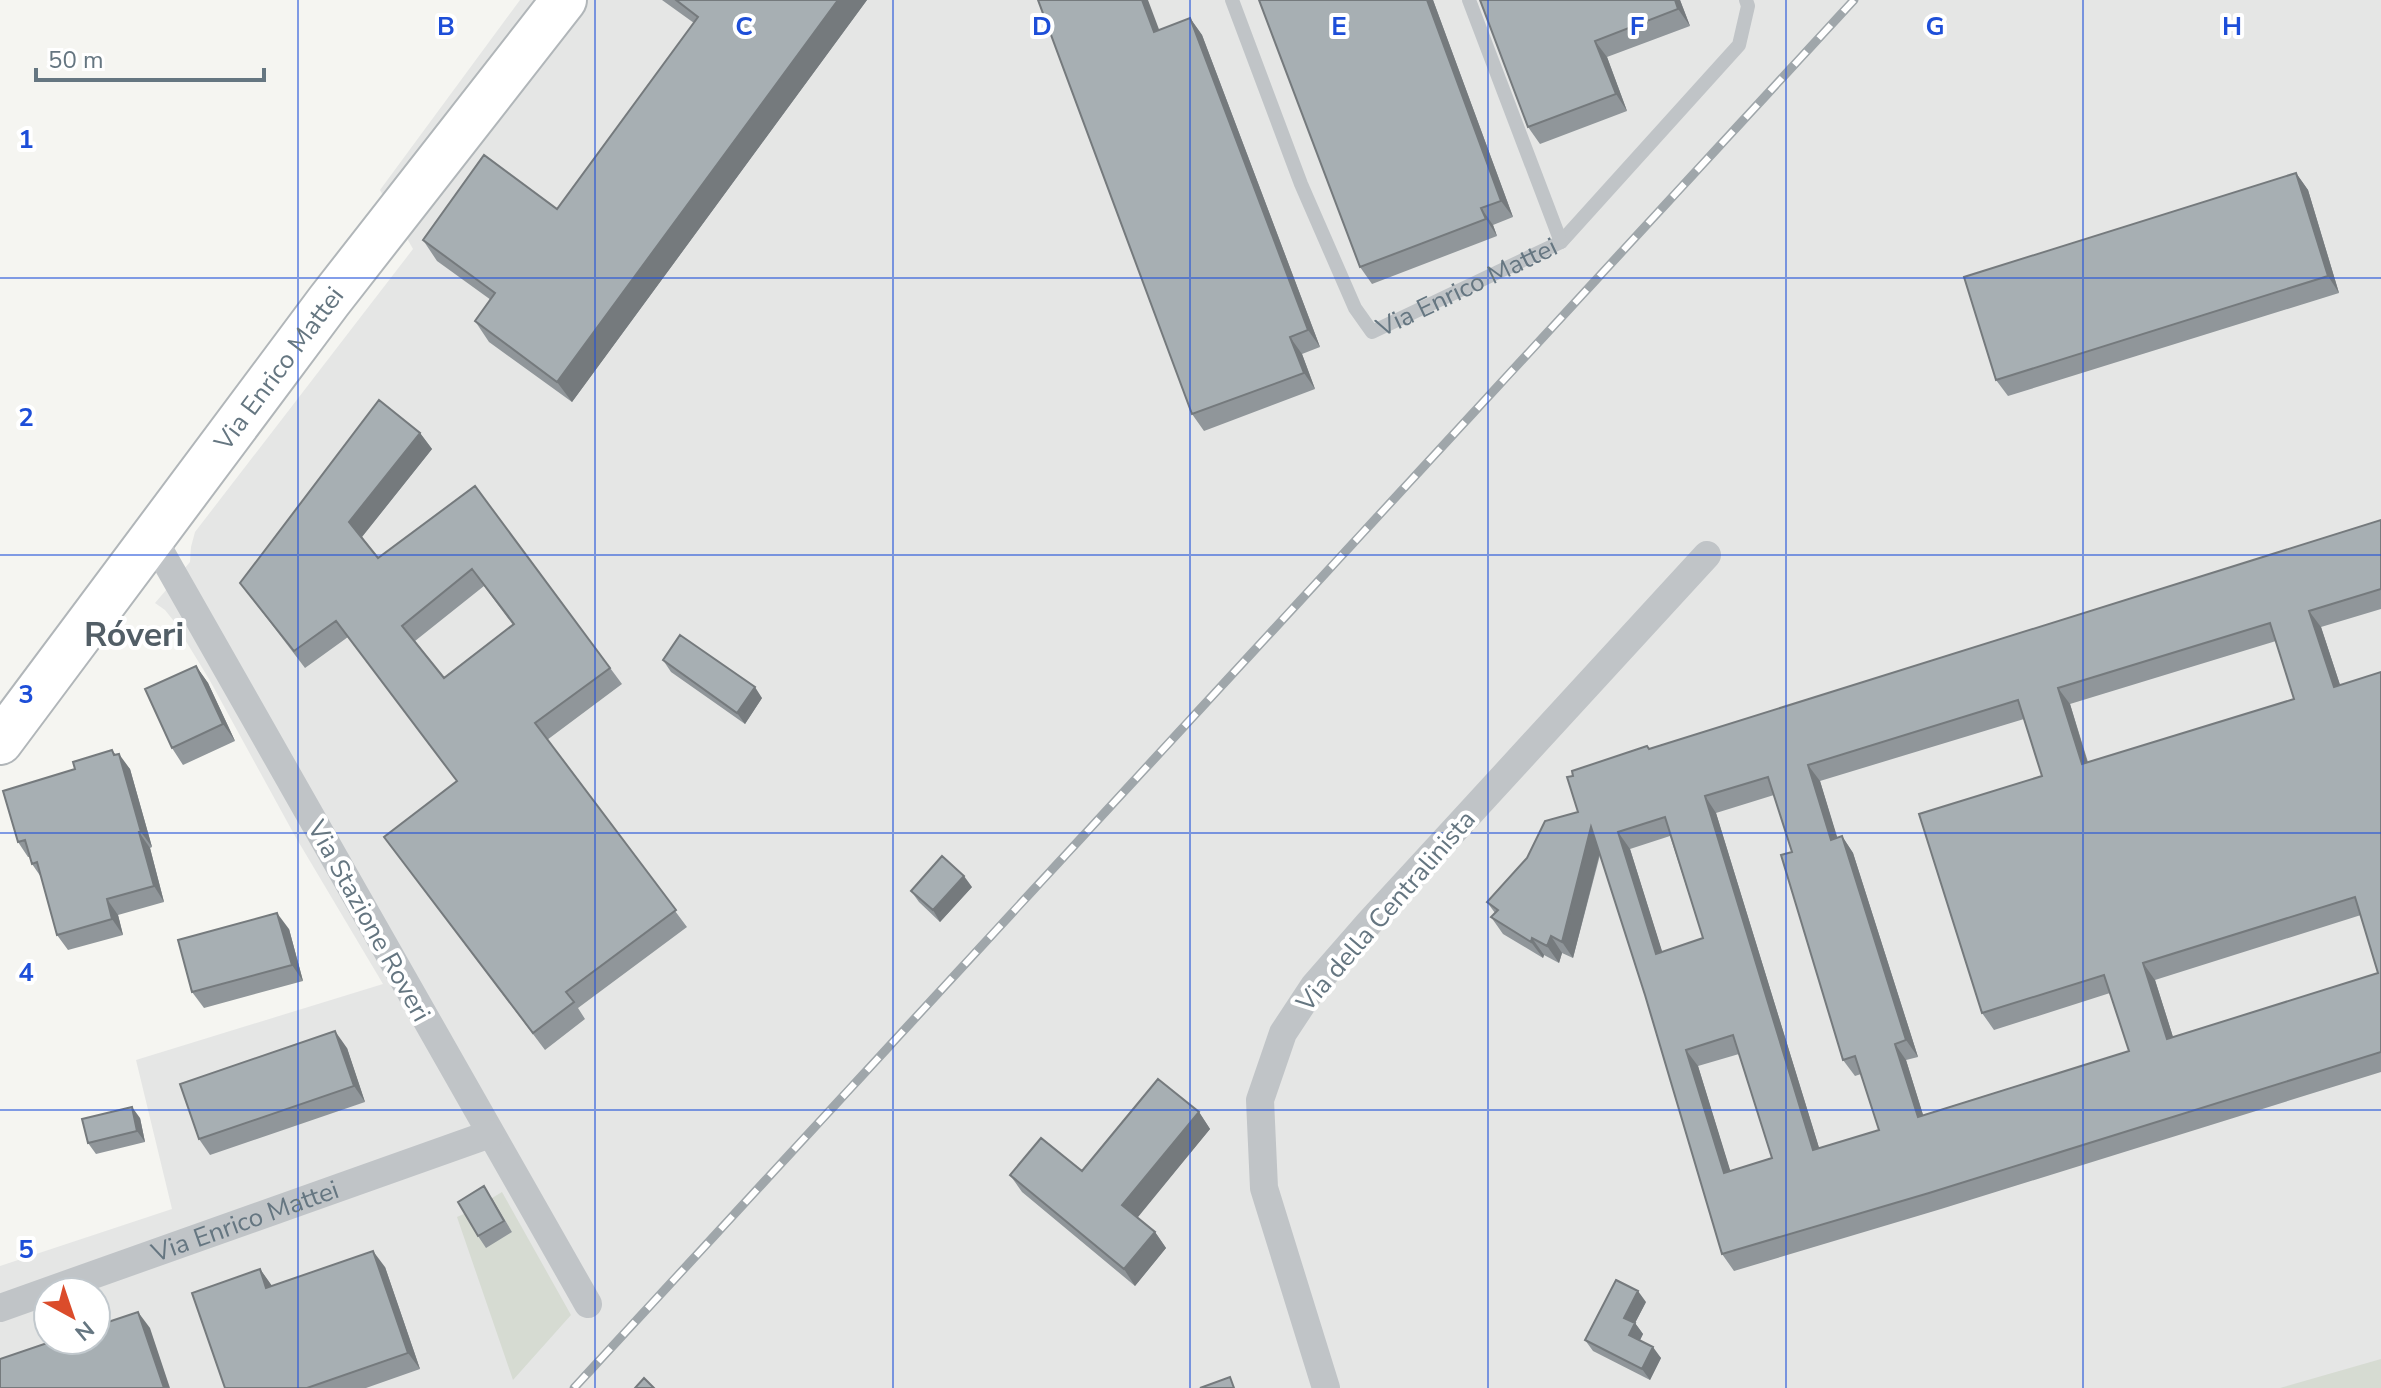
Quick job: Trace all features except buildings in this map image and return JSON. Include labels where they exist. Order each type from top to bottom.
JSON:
[{"type":"main road","name":"Via Enrico Mattei","points":[[0,742],[329,301],[564,0]]},
{"type":"street","name":"Via Stazione Roveri","points":[[152,537],[588,1304]]},
{"type":"street","name":"Via della Centralinista","points":[[1326,1388],[1264,1188],[1260,1100],[1283,1033],[1314,986],[1369,923],[1707,555]]},
{"type":"street","name":"Via Enrico Mattei","points":[[0,1308],[490,1134]]},
{"type":"lane","name":"Via Enrico Mattei","points":[[1232,0],[1301,184],[1355,308],[1372,332],[1561,242],[1739,45],[1748,6],[1746,0]]},
{"type":"lane","points":[[1469,0],[1561,242]]},
{"type":"shaded area","points":[[520,0],[2381,0],[2381,1388],[0,1388],[0,1266],[172,1209],[136,1060],[383,984],[295,836],[209,679],[173,620],[155,603],[190,562],[195,532],[413,249],[380,190]]},
{"type":"shaded area","points":[[502,1192],[571,1315],[513,1380],[457,1217],[466,1213],[486,1247],[512,1232],[492,1198]]},
{"type":"shaded area","points":[[2381,1359],[2381,1388],[2280,1388]]},
{"type":"railway","points":[[574,1388],[1854,0]]},
{"type":"district","name":"Róveri","points":[[134,635]]}]
